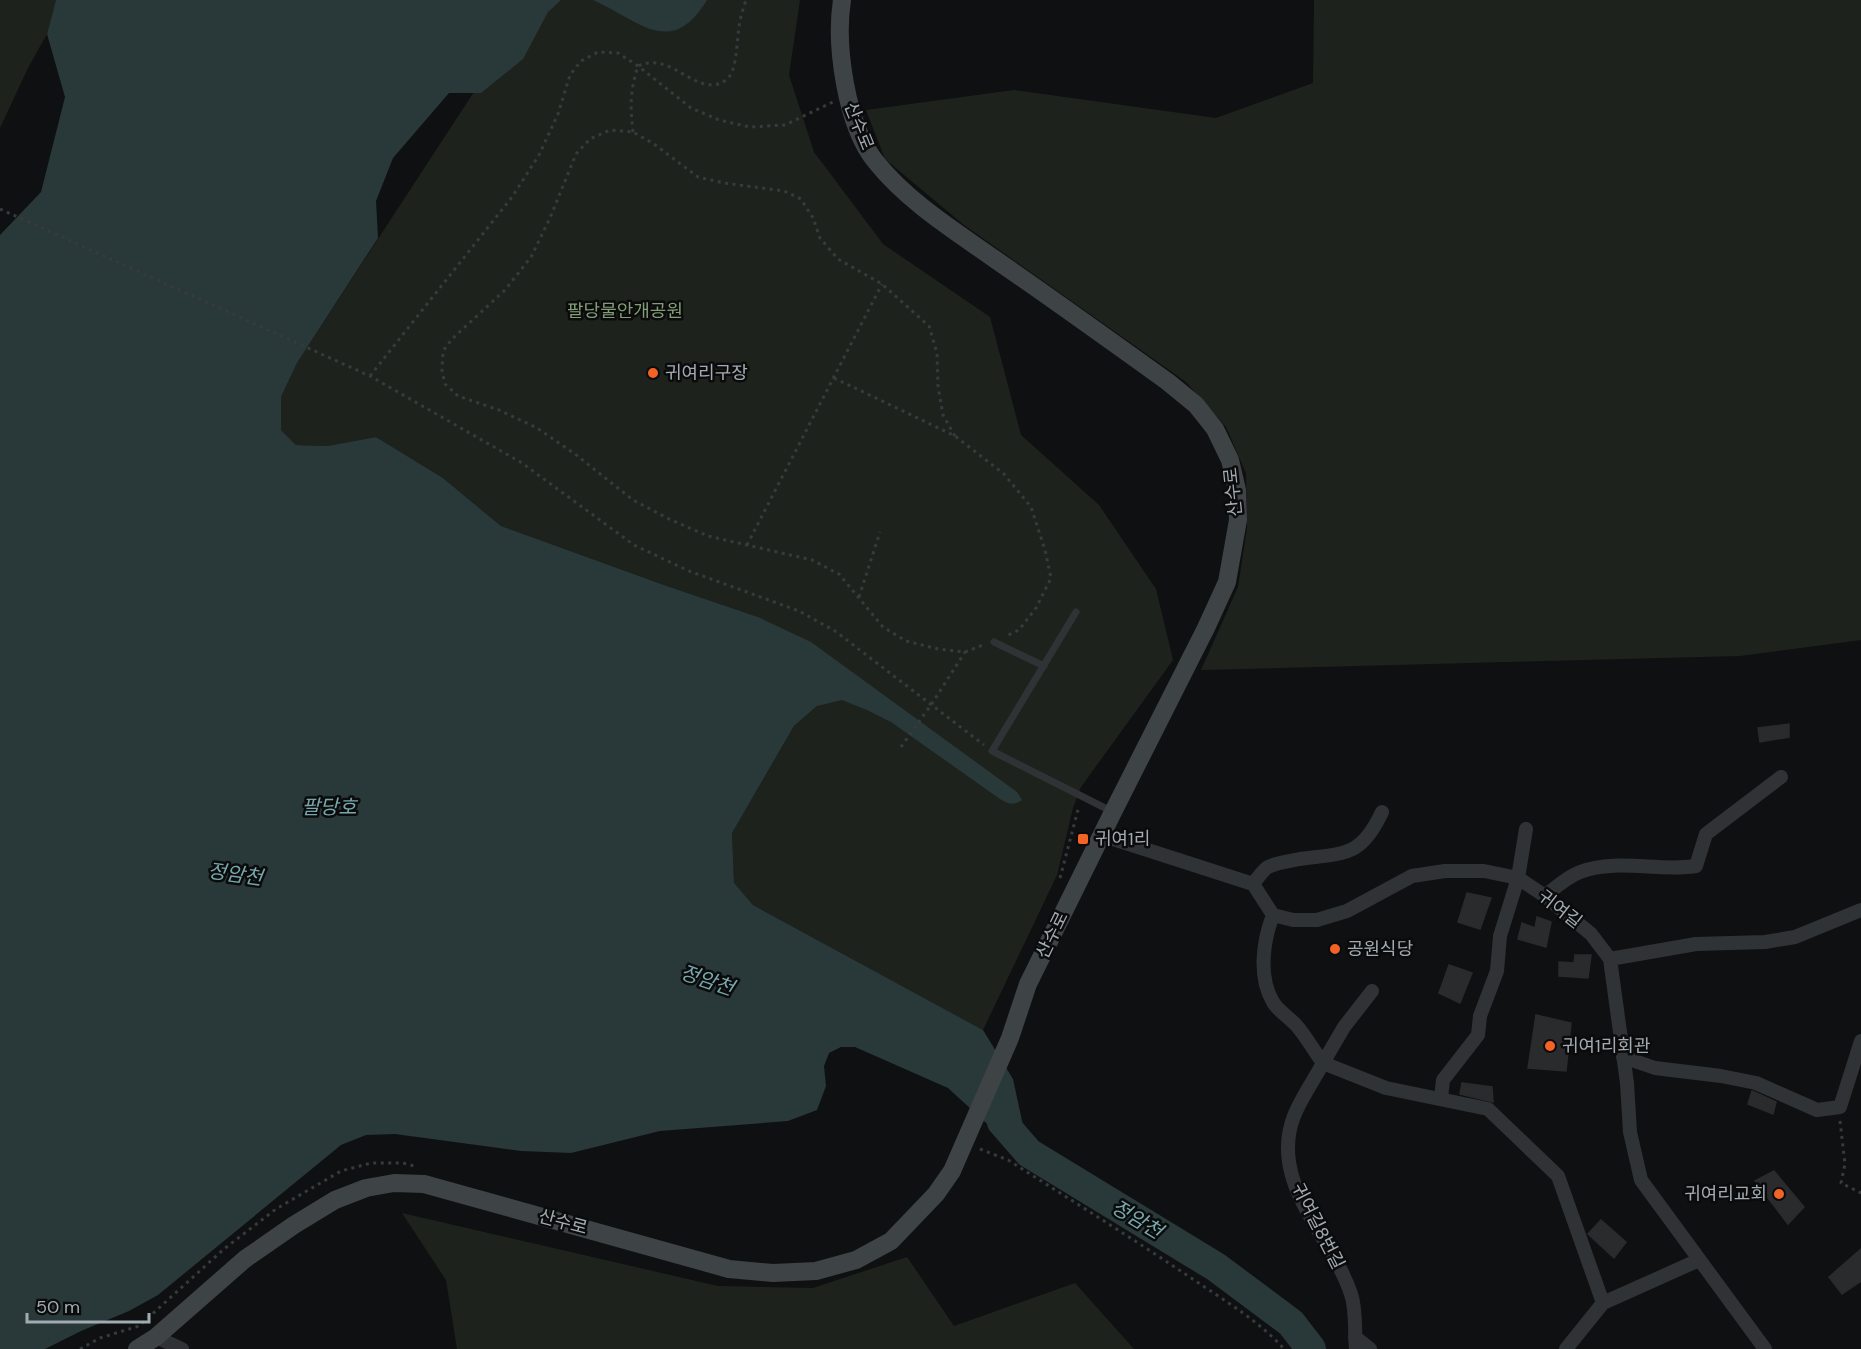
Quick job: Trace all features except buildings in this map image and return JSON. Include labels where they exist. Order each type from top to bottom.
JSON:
[{"type":"main road","name":"산수로","points":[[137,1349],[156,1337],[245,1259],[335,1200],[366,1188],[394,1183],[424,1184],[729,1269],[772,1273],[816,1271],[856,1260],[891,1241],[936,1194],[952,1171],[1010,1038],[1028,984],[1227,582],[1238,520],[1237,490],[1230,460],[1215,429],[1196,405],[1168,382],[946,224],[901,189],[875,161],[859,135],[847,96],[841,49],[842,0]]},
{"type":"street","points":[[1545,896],[1563,881],[1580,872],[1604,866],[1688,868],[1696,866],[1706,834],[1781,777]]},
{"type":"street","points":[[1253,884],[1267,867],[1286,861],[1338,854],[1358,847],[1372,832],[1382,812]]},
{"type":"street","points":[[1441,1098],[1443,1080],[1478,1035],[1480,1016],[1497,972],[1500,936],[1518,879],[1526,829]]},
{"type":"street","points":[[1101,835],[1253,884],[1274,915],[1266,933],[1264,958],[1266,988],[1274,1004],[1297,1025],[1323,1064],[1386,1088],[1488,1109],[1558,1176],[1604,1303]]},
{"type":"street","name":"귀여길","points":[[1274,915],[1293,920],[1317,920],[1347,911],[1412,876],[1445,871],[1484,871],[1518,879],[1545,896],[1591,934],[1610,959],[1630,1132],[1641,1180],[1765,1349]]},
{"type":"street","points":[[1610,959],[1696,944],[1765,942],[1795,937],[1861,910]]},
{"type":"street","name":"귀여길8번길","points":[[1355,1343],[1352,1296],[1343,1274],[1298,1193],[1289,1168],[1289,1141],[1294,1117],[1323,1064],[1344,1027],[1372,991]]},
{"type":"street","points":[[1623,1057],[1655,1068],[1722,1076],[1756,1083],[1817,1110],[1840,1107],[1861,1041]]},
{"type":"street","points":[[1566,1349],[1604,1303],[1699,1260]]},
{"type":"street","points":[[156,1337],[182,1349]]},
{"type":"street","points":[[1355,1343],[1370,1349]]},
{"type":"lane","points":[[1076,612],[992,751],[1113,812]]},
{"type":"lane","points":[[994,642],[1044,666]]},
{"type":"path","points":[[633,132],[630,106],[638,66],[649,61],[662,64],[698,82],[713,85],[724,82],[733,71],[739,24],[746,0]]},
{"type":"path","points":[[370,376],[512,197],[539,155],[558,114],[570,75],[581,61],[598,51],[618,53],[691,108],[719,120],[750,127],[785,125],[847,96]]},
{"type":"path","points":[[834,378],[955,436],[1004,474],[1031,507],[1045,550],[1051,578],[1036,608],[1018,630],[994,642],[964,652],[938,649],[906,641],[883,627],[839,574],[813,560],[708,536],[669,519],[633,500],[575,454],[537,428],[499,410],[458,396],[445,384],[442,371],[443,351],[452,339],[505,290],[531,257],[576,154],[590,139],[610,130],[633,132],[654,144],[698,177],[784,191],[801,199],[813,218],[820,238],[838,259],[882,284],[929,326],[937,353],[938,387],[943,415],[955,436]]},
{"type":"path","points":[[0,209],[370,376],[522,463],[634,545],[689,571],[799,611],[835,631],[992,751]]},
{"type":"path","points":[[747,545],[882,284]]},
{"type":"path","points":[[859,597],[880,532]]},
{"type":"path","points":[[901,747],[964,652]]},
{"type":"path","points":[[1840,1107],[1840,1130],[1845,1164],[1841,1183],[1861,1193]]},
{"type":"path","points":[[968,1134],[1241,1311],[1284,1349]]},
{"type":"green space","points":[[0,0],[56,0],[47,34],[0,128]]},
{"type":"green space","name":"팔당물안개공원","points":[[534,0],[800,0],[789,75],[814,152],[883,244],[990,317],[1021,435],[1099,505],[1156,589],[1173,660],[1081,787],[1073,808],[1057,875],[983,1030],[753,905],[734,884],[732,833],[794,726],[817,706],[758,617],[501,526],[443,478],[376,437],[327,446],[296,445],[281,430],[281,397],[297,363]]},
{"type":"green space","points":[[1314,0],[1861,0],[1861,640],[1740,656],[1201,670],[1238,587],[1247,528],[1246,473],[1226,427],[1186,382],[964,225],[885,159],[866,110],[1014,90],[1216,118],[1313,83]]},
{"type":"green space","points":[[402,1213],[718,1286],[813,1288],[907,1257],[954,1326],[1075,1283],[1134,1349],[457,1349],[446,1280]]},
{"type":"water","name":"팔당호","points":[[56,0],[561,0],[548,12],[523,59],[481,93],[449,93],[393,158],[376,201],[378,238],[297,363],[281,397],[281,430],[296,445],[327,446],[376,437],[443,478],[501,526],[758,617],[811,642],[1017,792],[1022,800],[1019,802],[1013,804],[1003,801],[891,722],[842,700],[817,706],[794,726],[732,833],[734,883],[753,905],[983,1030],[1013,1079],[1029,1153],[996,1132],[948,1088],[855,1047],[841,1047],[829,1053],[824,1066],[826,1086],[817,1110],[788,1121],[660,1131],[571,1153],[521,1151],[395,1134],[366,1135],[341,1145],[158,1295],[129,1311],[45,1349],[0,1349],[0,235],[41,192],[65,97],[47,34]]},
{"type":"water","points":[[593,0],[707,0],[694,18],[681,28],[668,31],[654,30],[640,25]]},
{"type":"waterway","name":"정암천","points":[[1002,1122],[1029,1153],[1216,1267],[1291,1323],[1311,1349]]},
{"type":"place","name":"귀여리구장","points":[[653,373]]},
{"type":"place","name":"귀여1리","points":[[1083,839]]},
{"type":"place","name":"공원식당","points":[[1335,949]]},
{"type":"place","name":"귀여1리회관","points":[[1550,1046]]},
{"type":"place","name":"귀여리교회","points":[[1779,1194]]}]
